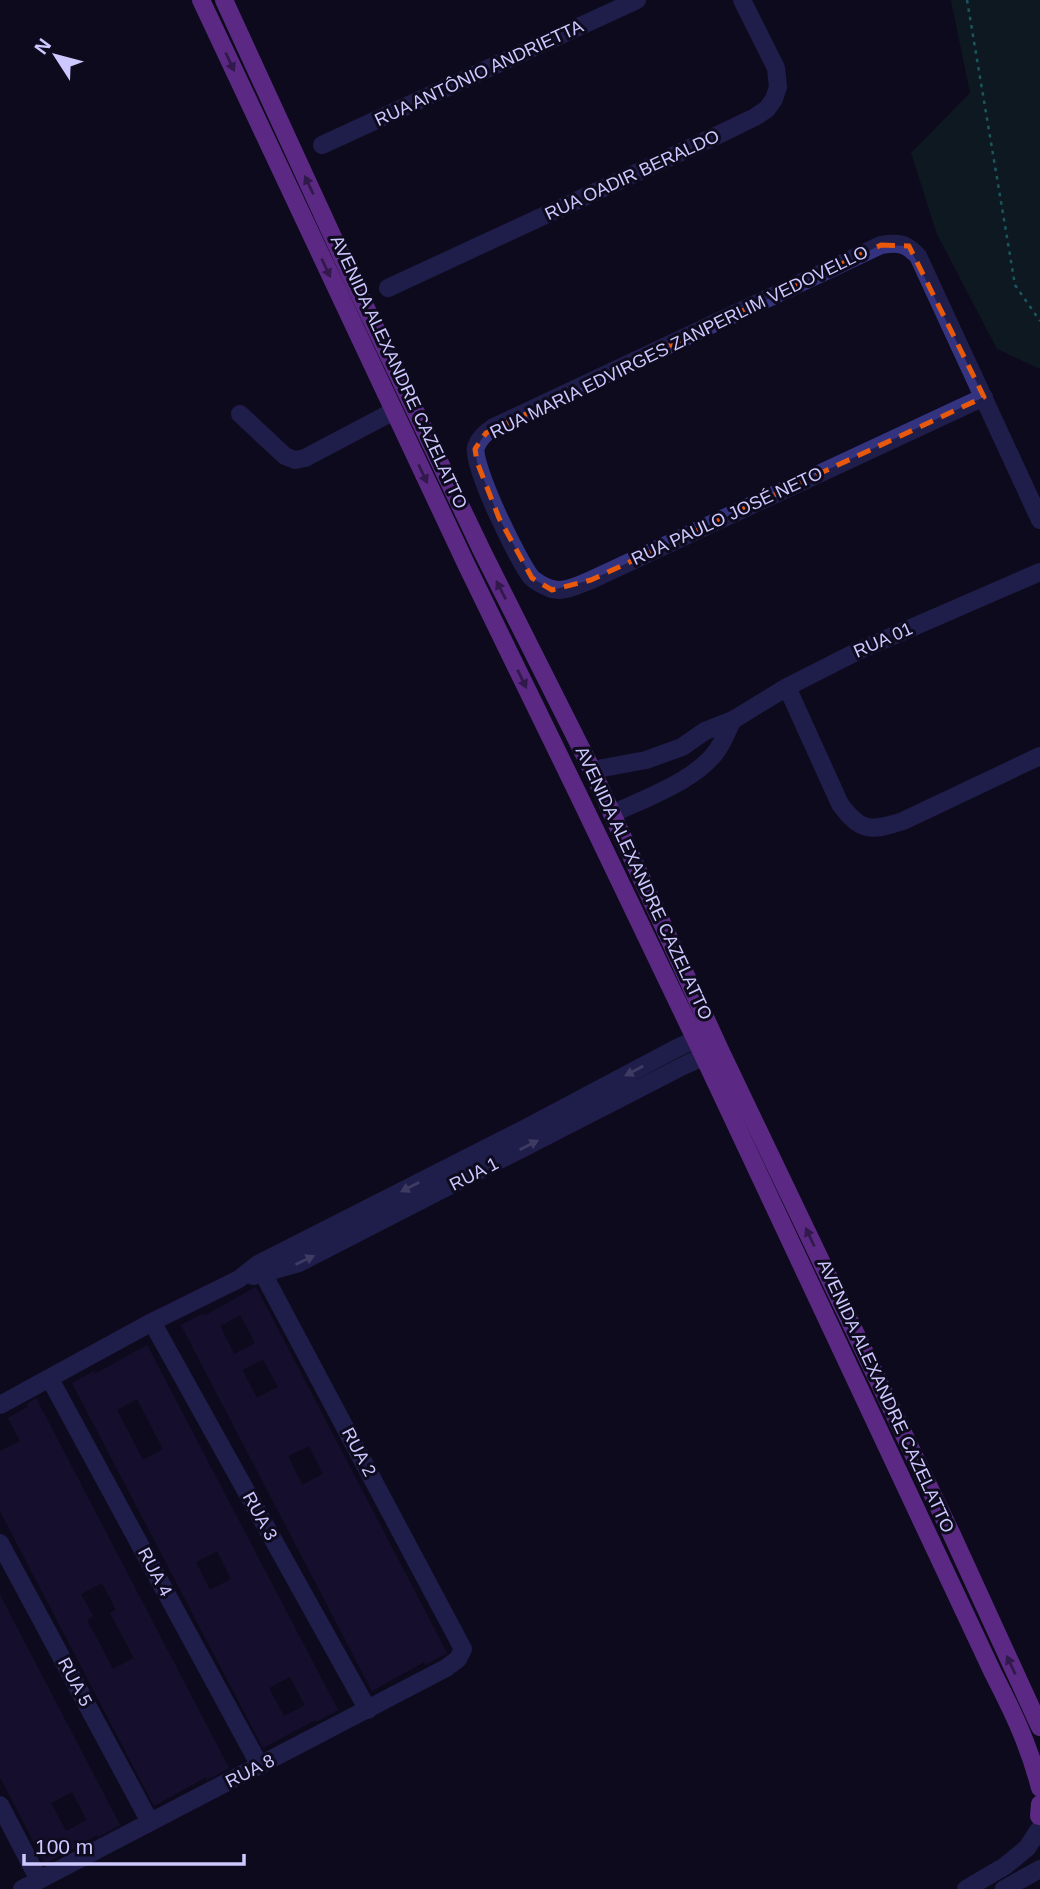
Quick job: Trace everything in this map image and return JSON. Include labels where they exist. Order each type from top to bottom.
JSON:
[{"type":"main road","name":"AVENIDA ALEXANDRE CAZELATTO","points":[[201,0],[467,566],[695,1040],[712,1053],[952,1535],[1040,1727]]},
{"type":"main road","name":"AVENIDA ALEXANDRE CAZELATTO","points":[[224,0],[481,551],[592,770],[712,1032],[712,1053],[993,1673],[1017,1719],[1032,1757],[1040,1788]]},
{"type":"main road","points":[[1040,1804],[1040,1816]]},
{"type":"street","name":"RUA ANTÔNIO ANDRIETTA","points":[[322,145],[637,0]]},
{"type":"street","name":"RUA OADIR BERALDO","points":[[387,288],[720,134],[767,109],[778,87],[776,68],[742,0]]},
{"type":"street","name":"RUA MARIA EDVIRGES ZANPERLIM VEDOVELLO","points":[[499,518],[477,462],[475,449],[486,433],[506,421],[881,245],[895,243],[909,246],[918,256],[1040,520]]},
{"type":"street","name":"RUA PAULO JOSÉ NETO","points":[[499,518],[532,578],[552,590],[569,589],[984,397]]},
{"type":"street","points":[[240,415],[285,456],[295,460],[304,458],[394,411]]},
{"type":"street","name":"RUA 01","points":[[592,770],[646,761],[682,747],[705,731],[733,720],[788,687],[858,651],[1040,572]]},
{"type":"street","points":[[788,687],[840,804],[851,820],[868,828],[903,821],[1040,756]]},
{"type":"street","points":[[612,814],[699,770],[718,750],[733,720]]},
{"type":"street","name":"RUA 1","points":[[0,1405],[152,1322],[261,1269],[712,1032]]},
{"type":"street","name":"RUA 1","points":[[261,1269],[299,1263],[712,1053]]},
{"type":"street","name":"RUA 2","points":[[261,1269],[460,1641]]},
{"type":"street","name":"RUA 3","points":[[152,1322],[368,1710]]},
{"type":"street","name":"RUA 4","points":[[50,1378],[260,1766]]},
{"type":"street","name":"RUA 5","points":[[0,1543],[150,1822]]},
{"type":"street","name":"RUA 8","points":[[22,1889],[446,1668],[458,1659],[463,1649],[460,1641]]},
{"type":"street","points":[[0,1805],[39,1880]]},
{"type":"street","points":[[966,1889],[1005,1866],[1027,1848],[1040,1828]]},
{"type":"street","points":[[1004,1889],[1040,1869]]},
{"type":"path","points":[[967,0],[1015,285],[1040,321]]},
{"type":"highlighted area","points":[[881,245],[909,246],[984,397],[591,580],[552,590],[532,578],[499,518],[477,462],[475,449],[486,433]]},
{"type":"green space","points":[[951,0],[1040,0],[1040,369],[997,349],[937,234],[911,153],[970,93]]},
{"type":"building","points":[[256,1287],[447,1653],[425,1665],[424,1662],[372,1691],[181,1325],[203,1314],[204,1316]],"holes":[[[240,1315],[255,1343],[234,1354],[220,1326]],[[263,1359],[278,1387],[257,1398],[242,1370]],[[309,1446],[323,1474],[302,1485],[288,1456]]]},
{"type":"building","points":[[147,1345],[338,1710],[263,1748],[72,1383],[94,1371],[95,1374]],"holes":[[[137,1399],[163,1449],[143,1460],[117,1410]],[[217,1551],[231,1579],[210,1590],[196,1562]],[[290,1677],[305,1705],[284,1716],[269,1688]]]},
{"type":"building","points":[[36,1398],[229,1768],[207,1780],[206,1777],[154,1806],[0,1511],[0,1451],[20,1441],[8,1418],[28,1407],[27,1404]],"holes":[[[102,1583],[116,1610],[110,1613],[134,1658],[113,1669],[87,1620],[93,1616],[81,1594]]]},
{"type":"building","points":[[0,1595],[120,1825],[45,1864],[0,1777]],"holes":[[[72,1792],[87,1820],[66,1831],[51,1803]]]}]
